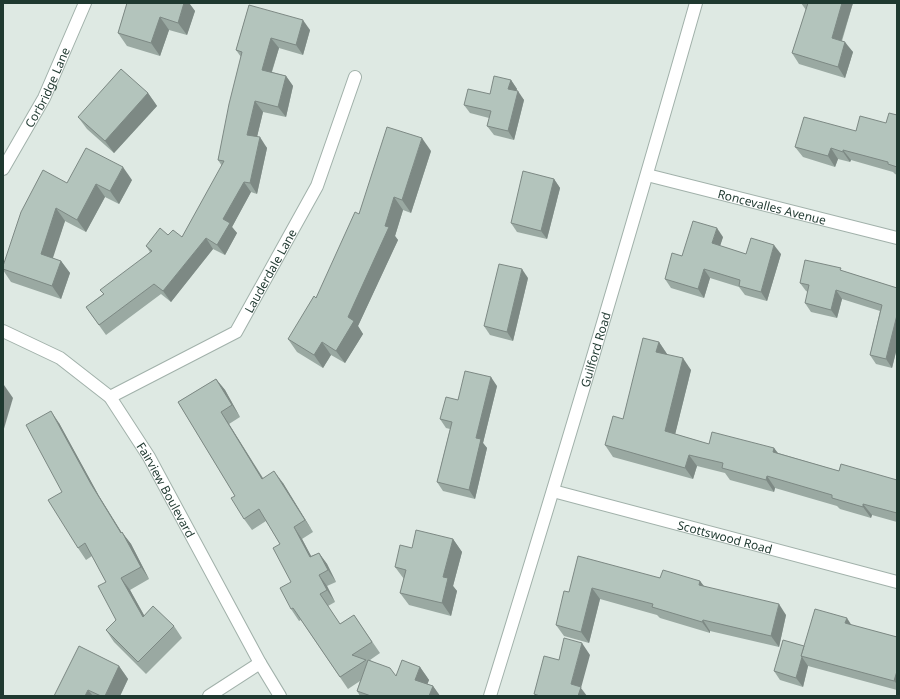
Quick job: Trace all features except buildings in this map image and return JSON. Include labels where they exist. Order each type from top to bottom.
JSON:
[{"type":"street","name":"Corbridge Lane","points":[[3,169],[44,98],[85,3]]},
{"type":"street","name":"Guilford Road","points":[[490,696],[647,175],[696,3]]},
{"type":"street","name":"Lauderdale Lane","points":[[110,397],[236,332],[318,186],[355,77]]},
{"type":"street","name":"Roncevalles Avenue","points":[[647,175],[897,238]]},
{"type":"street","name":"Fairview Boulevard","points":[[3,331],[60,358],[110,397],[149,457],[260,663],[280,696]]},
{"type":"street","name":"Scottswood Road","points":[[553,491],[897,582]]},
{"type":"street","points":[[209,696],[260,663]]}]
